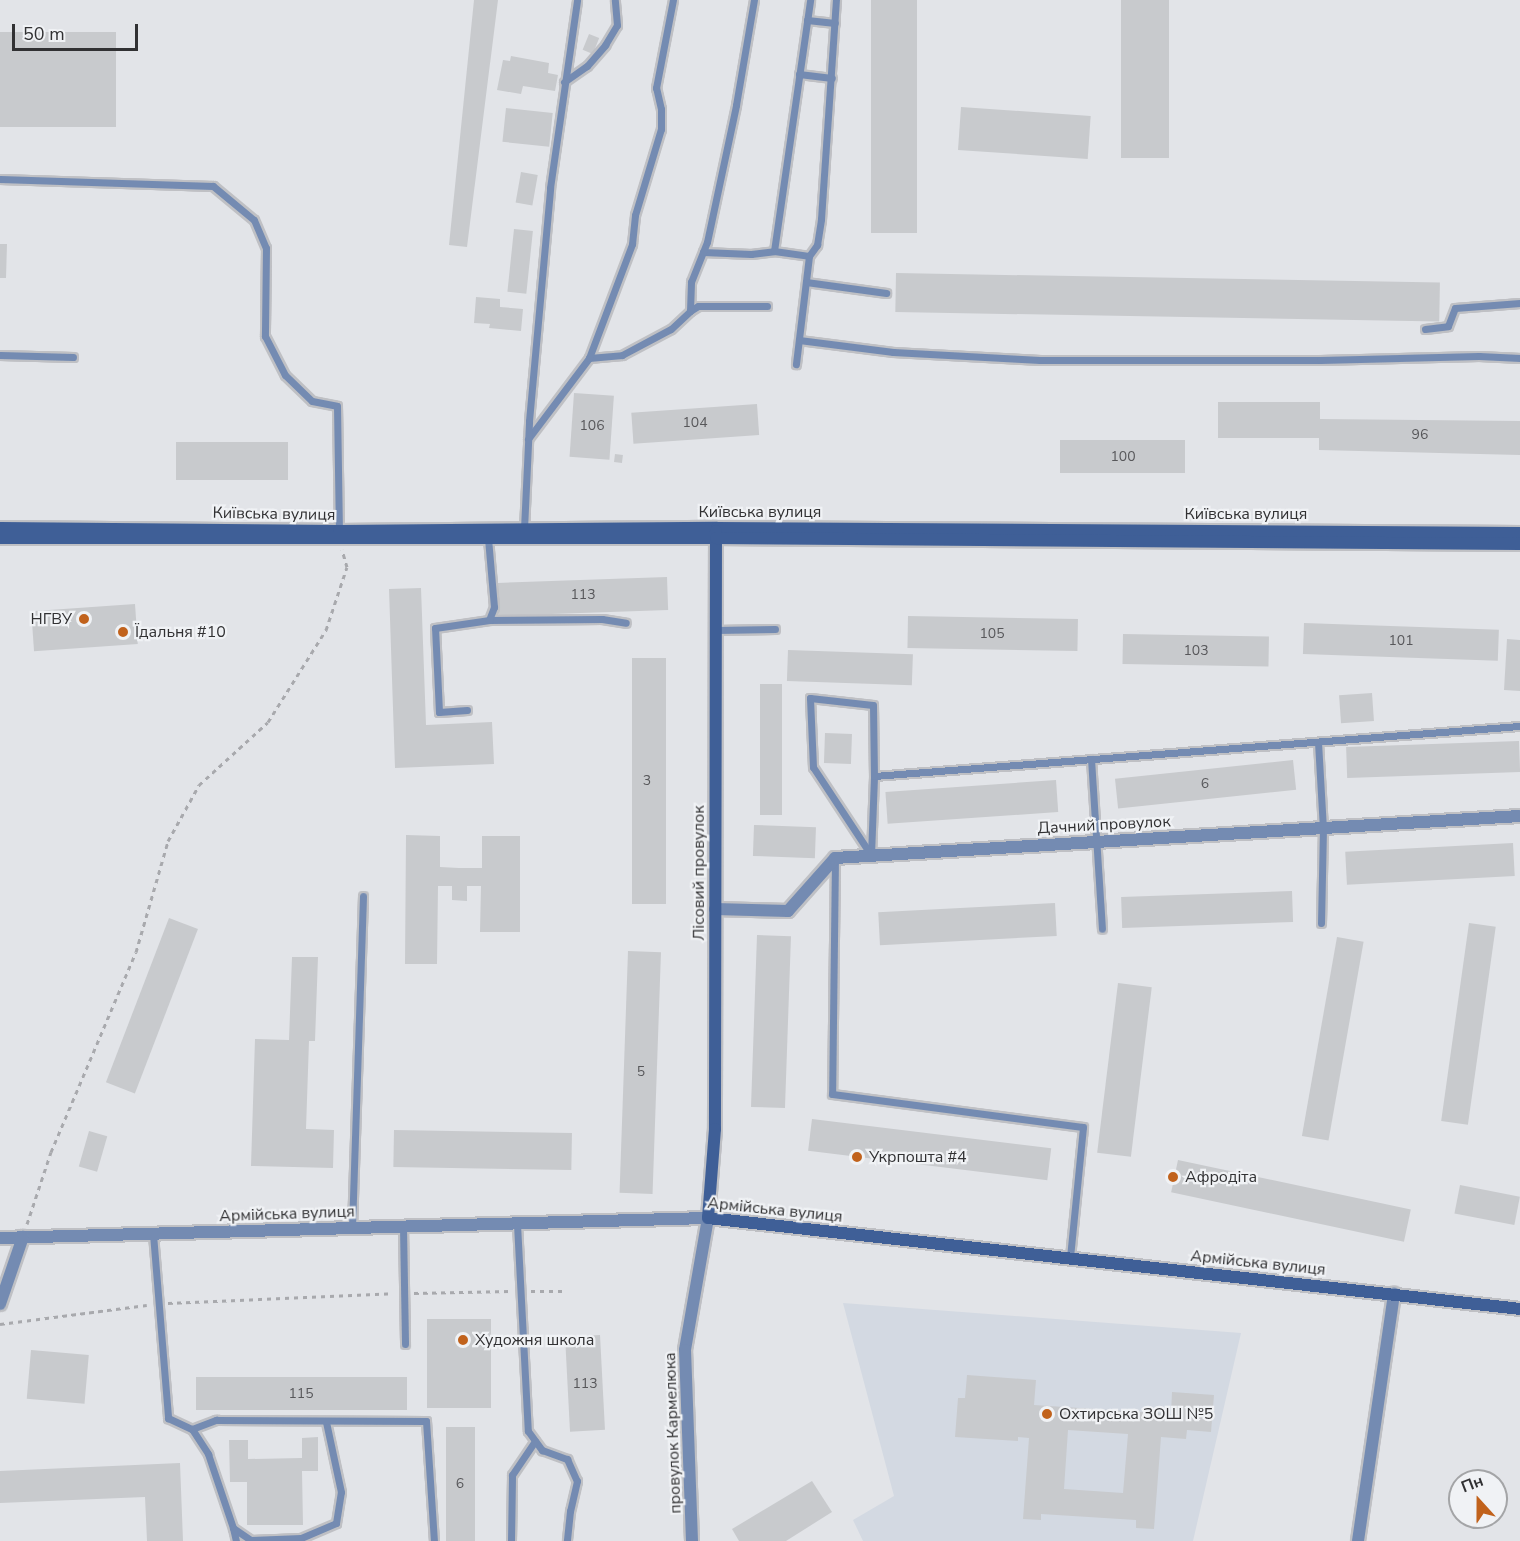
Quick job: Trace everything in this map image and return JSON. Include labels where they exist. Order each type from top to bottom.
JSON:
[{"type":"main road","name":"Київська вулиця","points":[[0,528],[488,539],[716,533],[1520,533]]},
{"type":"main road","name":"Київська вулиця","points":[[0,538],[339,535],[524,529],[1520,544]]},
{"type":"main road","name":"Лісовий провулок","points":[[708,1218],[716,1129],[716,533]]},
{"type":"main road","name":"Армійська вулиця","points":[[708,1218],[1520,1309]]},
{"type":"street","name":"Дачний провулок","points":[[835,858],[1520,816]]},
{"type":"street","points":[[715,909],[788,911],[835,858]]},
{"type":"street","name":"Армійська вулиця","points":[[0,1238],[708,1218]]},
{"type":"street","name":"провулок Кармелюка","points":[[692,1541],[685,1350],[708,1218]]},
{"type":"street","points":[[0,1304],[23,1237]]},
{"type":"street","points":[[1358,1541],[1394,1294]]},
{"type":"lane","points":[[524,529],[528,439],[550,188],[577,0]]},
{"type":"lane","points":[[564,82],[587,66],[605,45],[617,25],[615,0]]},
{"type":"lane","points":[[528,439],[589,358],[632,244],[638,204],[660,129],[661,109],[656,88],[673,0]]},
{"type":"lane","points":[[690,310],[691,282],[703,252],[734,116],[754,0]]},
{"type":"lane","points":[[774,251],[810,0]]},
{"type":"lane","points":[[796,364],[809,256],[817,245],[821,219],[836,0]]},
{"type":"lane","points":[[807,20],[835,23]]},
{"type":"lane","points":[[799,74],[832,78]]},
{"type":"lane","points":[[0,179],[213,186],[254,220],[266,248],[265,336],[285,375],[312,401],[336,406],[339,535]]},
{"type":"lane","points":[[703,252],[751,254],[774,251],[809,256]]},
{"type":"lane","points":[[806,282],[886,293]]},
{"type":"lane","points":[[1425,329],[1448,326],[1455,308],[1520,303]]},
{"type":"lane","points":[[589,358],[622,356],[670,329],[690,310],[698,306],[767,306]]},
{"type":"lane","points":[[799,340],[893,352],[1040,360],[1320,360],[1479,356],[1520,358]]},
{"type":"lane","points":[[0,355],[74,357]]},
{"type":"lane","points":[[488,539],[494,607],[489,620]]},
{"type":"lane","points":[[467,711],[438,712],[435,628],[489,620],[602,620],[626,623]]},
{"type":"lane","points":[[716,630],[776,629]]},
{"type":"lane","points":[[810,698],[873,705],[874,776],[871,855],[813,767],[810,698]]},
{"type":"lane","points":[[874,776],[1520,726]]},
{"type":"lane","points":[[1318,742],[1323,828],[1321,923]]},
{"type":"lane","points":[[1091,759],[1102,928]]},
{"type":"lane","points":[[835,858],[832,1094],[1083,1127],[1070,1258]]},
{"type":"lane","points":[[352,1228],[363,896]]},
{"type":"lane","points":[[517,1224],[528,1431],[542,1450],[567,1459],[577,1481],[570,1511],[567,1541]]},
{"type":"lane","points":[[403,1227],[405,1344]]},
{"type":"lane","points":[[153,1234],[168,1418],[192,1429],[208,1454],[236,1541]]},
{"type":"lane","points":[[192,1429],[216,1420],[426,1421],[434,1541]]},
{"type":"lane","points":[[233,1528],[251,1540],[281,1539],[301,1538],[336,1523],[341,1492],[326,1422]]},
{"type":"lane","points":[[511,1541],[512,1475],[535,1441]]},
{"type":"path","points":[[23,1237],[51,1152],[136,952],[168,841],[199,785],[268,722],[326,630],[347,567],[339,535]]},
{"type":"path","points":[[0,1324],[159,1304],[404,1293],[564,1291]]},
{"type":"shaded area","name":"Охтирська ЗОШ №5","points":[[843,1303],[1241,1333],[1193,1541],[863,1541],[853,1520],[894,1496]]},
{"type":"building","points":[[474,0],[498,0],[467,247],[449,245]]},
{"type":"building","points":[[871,0],[917,0],[917,233],[871,233]]},
{"type":"building","points":[[1121,0],[1169,0],[1169,158],[1121,158]]},
{"type":"building","points":[[0,32],[116,32],[116,127],[0,127]]},
{"type":"building","points":[[589,34],[599,38],[593,54],[583,50]]},
{"type":"building","points":[[511,56],[549,63],[548,73],[558,75],[555,91],[523,86],[521,94],[497,90],[503,60],[510,61]]},
{"type":"building","points":[[961,107],[1091,116],[1088,159],[958,150]]},
{"type":"building","points":[[506,108],[553,113],[549,147],[502,142]]},
{"type":"building","points":[[521,172],[538,175],[532,205],[516,203]]},
{"type":"building","points":[[514,229],[533,231],[526,294],[507,292]]},
{"type":"building","points":[[0,244],[7,244],[6,278],[0,278]]},
{"type":"building","points":[[896,273],[1440,282],[1439,321],[895,312]]},
{"type":"building","points":[[476,297],[500,299],[500,307],[523,309],[521,331],[489,328],[490,324],[474,323]]},
{"type":"building","points":[[574,393],[614,396],[609,460],[570,457]]},
{"type":"building","points":[[1218,402],[1320,402],[1320,419],[1520,421],[1520,455],[1319,450],[1319,438],[1218,438]]},
{"type":"building","points":[[757,404],[759,435],[633,444],[631,413]]},
{"type":"building","points":[[1060,440],[1185,440],[1185,473],[1060,473]]},
{"type":"building","points":[[176,442],[288,442],[288,480],[176,480]]},
{"type":"building","points":[[615,454],[623,455],[622,463],[614,462]]},
{"type":"building","points":[[667,577],[668,610],[498,616],[497,583]]},
{"type":"building","points":[[421,588],[426,725],[492,722],[494,764],[395,768],[389,589]]},
{"type":"building","points":[[135,604],[138,644],[34,651],[31,611]]},
{"type":"building","points":[[908,616],[1078,619],[1077,651],[907,648]]},
{"type":"building","points":[[1304,623],[1499,630],[1498,661],[1303,654]]},
{"type":"building","points":[[1123,634],[1269,637],[1268,667],[1122,664]]},
{"type":"building","points":[[1507,639],[1520,640],[1520,691],[1504,690]]},
{"type":"building","points":[[788,650],[913,654],[912,685],[787,681]]},
{"type":"building","points":[[632,658],[666,658],[666,904],[632,904]]},
{"type":"building","points":[[760,684],[782,684],[782,815],[760,815]]},
{"type":"building","points":[[1372,693],[1374,721],[1341,723],[1339,695]]},
{"type":"building","points":[[825,733],[852,734],[851,764],[824,763]]},
{"type":"building","points":[[1519,741],[1520,772],[1347,778],[1346,747]]},
{"type":"building","points":[[1293,760],[1296,790],[1118,809],[1115,779]]},
{"type":"building","points":[[1056,780],[1058,812],[888,824],[885,792]]},
{"type":"building","points":[[754,825],[816,827],[815,858],[753,856]]},
{"type":"building","points":[[406,835],[440,836],[440,867],[459,868],[482,868],[482,836],[520,836],[520,932],[480,932],[481,886],[467,886],[467,901],[452,900],[452,886],[438,886],[437,964],[405,964]]},
{"type":"building","points":[[1513,843],[1515,876],[1347,885],[1345,852]]},
{"type":"building","points":[[1292,891],[1293,922],[1122,928],[1121,897]]},
{"type":"building","points":[[1055,903],[1057,936],[880,945],[878,912]]},
{"type":"building","points":[[169,918],[198,929],[135,1093],[106,1082]]},
{"type":"building","points":[[1469,923],[1496,927],[1468,1125],[1441,1121]]},
{"type":"building","points":[[757,935],[791,936],[785,1108],[751,1107]]},
{"type":"building","points":[[1337,937],[1364,942],[1329,1141],[1302,1136]]},
{"type":"building","points":[[628,951],[661,952],[653,1194],[620,1193]]},
{"type":"building","points":[[292,957],[318,957],[315,1041],[309,1041],[306,1129],[334,1130],[333,1168],[251,1166],[255,1039],[289,1040]]},
{"type":"building","points":[[1118,983],[1152,987],[1131,1157],[1097,1153]]},
{"type":"building","points":[[812,1119],[1051,1148],[1047,1180],[808,1151]]},
{"type":"building","points":[[394,1130],[572,1133],[571,1170],[393,1167]]},
{"type":"building","points":[[89,1131],[107,1136],[97,1172],[79,1167]]},
{"type":"building","points":[[1178,1160],[1411,1209],[1404,1242],[1171,1192]]},
{"type":"building","points":[[1460,1185],[1520,1197],[1514,1225],[1454,1213]]},
{"type":"building","points":[[427,1319],[491,1319],[491,1408],[427,1408]]},
{"type":"building","points":[[600,1335],[605,1430],[570,1432],[565,1337]]},
{"type":"building","points":[[31,1350],[89,1355],[85,1404],[27,1399]]},
{"type":"building","points":[[967,1375],[1036,1380],[1034,1405],[1171,1414],[1172,1392],[1214,1395],[1211,1432],[1187,1430],[1186,1439],[1161,1437],[1154,1529],[1136,1528],[1136,1520],[1041,1514],[1041,1520],[1023,1519],[1029,1438],[1018,1437],[1018,1441],[955,1437],[958,1398],[965,1398]],"holes":[[[1068,1430],[1128,1434],[1123,1493],[1064,1489]]]},
{"type":"building","points":[[196,1377],[407,1377],[407,1410],[196,1410]]},
{"type":"building","points":[[446,1427],[475,1427],[475,1541],[446,1541]]},
{"type":"building","points":[[318,1437],[318,1471],[302,1471],[303,1525],[247,1525],[247,1482],[230,1482],[229,1440],[248,1440],[248,1459],[302,1458],[302,1438]]},
{"type":"building","points":[[180,1463],[183,1541],[147,1541],[145,1497],[0,1503],[0,1471]]},
{"type":"building","points":[[812,1481],[832,1512],[786,1541],[739,1541],[732,1529]]},
{"type":"place","name":"НГВУ","points":[[84,619]]},
{"type":"place","name":"Їдальня #10","points":[[123,632]]},
{"type":"place","name":"Укрпошта #4","points":[[857,1157]]},
{"type":"place","name":"Афродіта","points":[[1173,1177]]},
{"type":"place","name":"Художня школа","points":[[463,1340]]},
{"type":"place","name":"Охтирська ЗОШ №5","points":[[1047,1414]]}]
